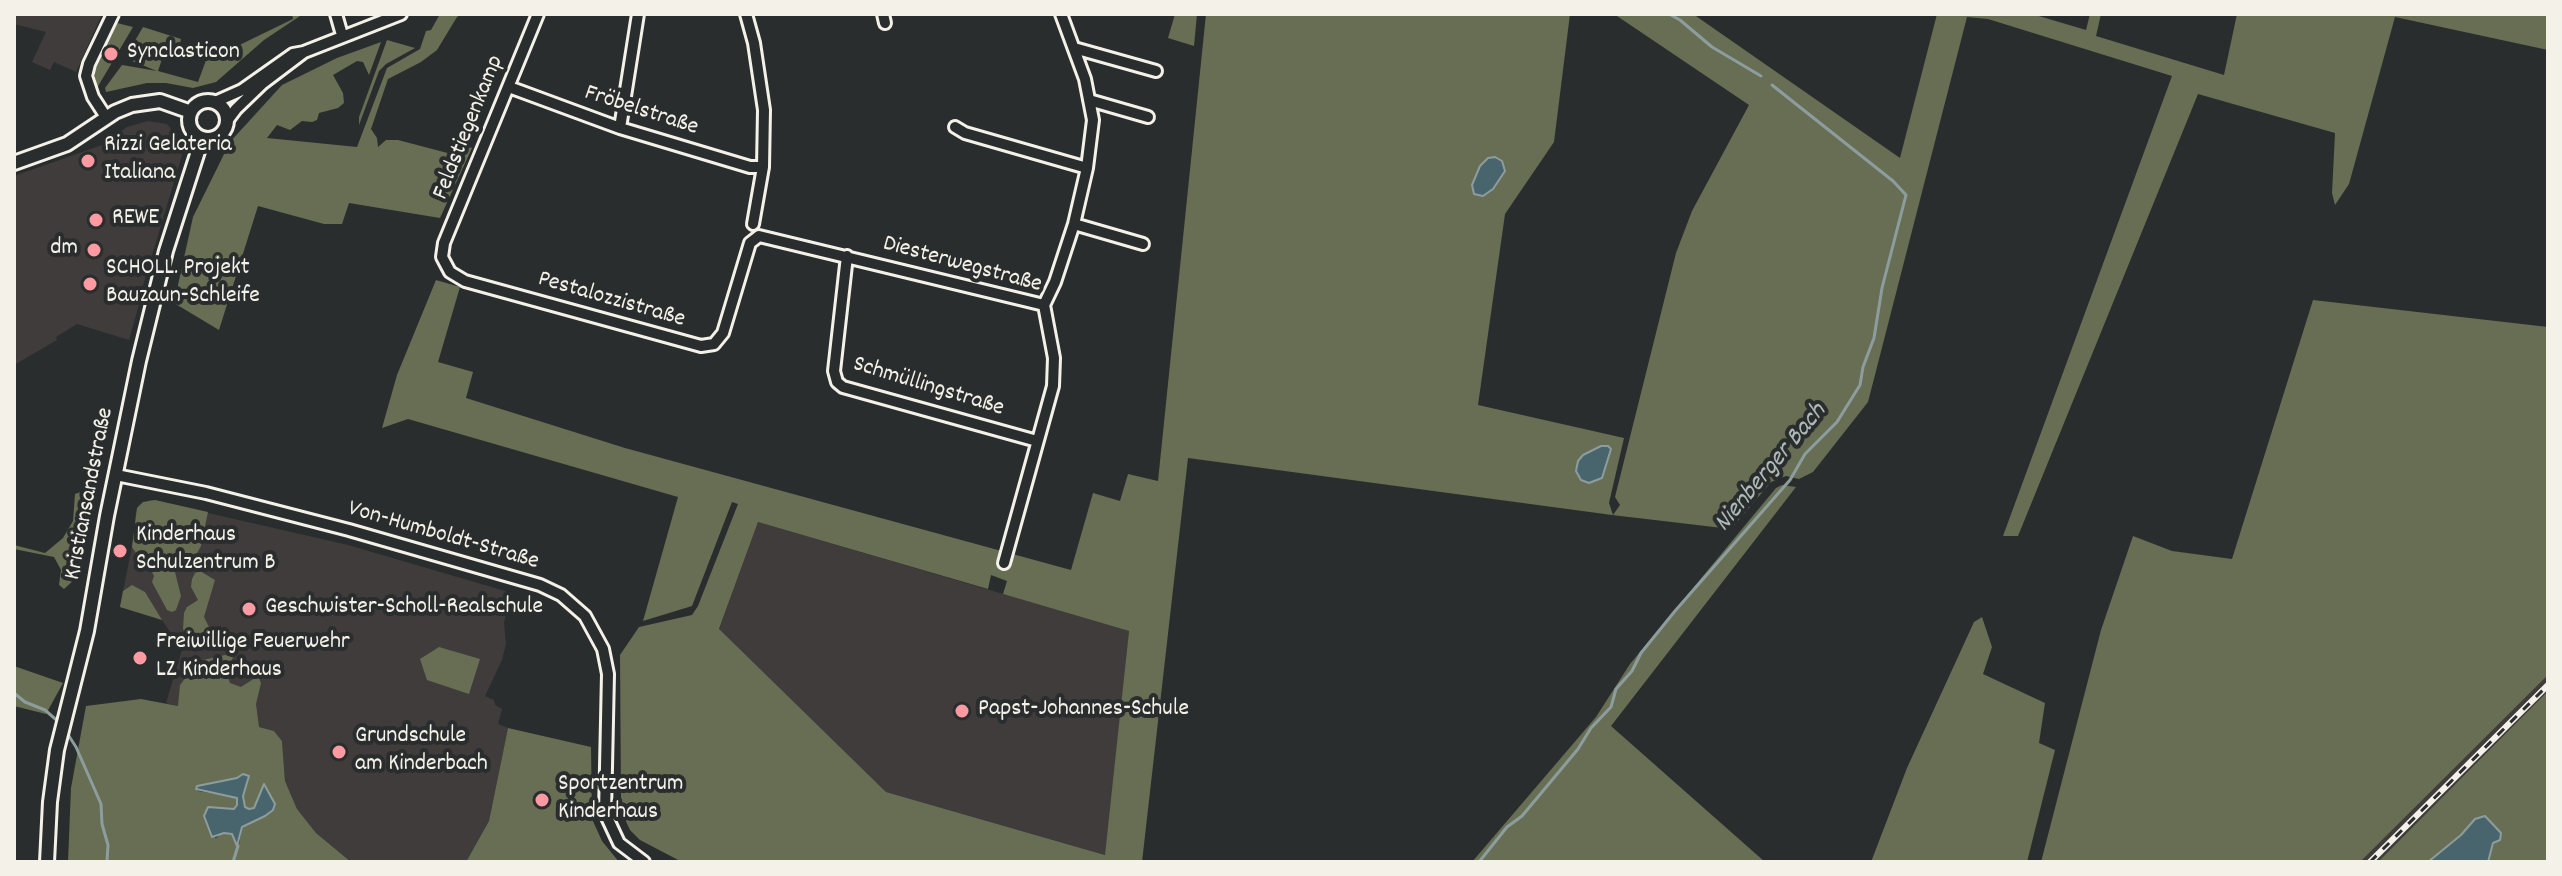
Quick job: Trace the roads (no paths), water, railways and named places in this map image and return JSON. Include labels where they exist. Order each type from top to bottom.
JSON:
[{"type":"street","points":[[106,117],[93,97],[86,76],[113,14]]},
{"type":"street","points":[[336,14],[342,35]]},
{"type":"street","points":[[304,52],[293,54],[242,90],[215,102],[203,102],[191,112],[190,129],[202,139],[217,137],[224,131],[236,109],[263,83],[304,52],[401,14]]},
{"type":"street","name":"Feldstiegenkamp","points":[[442,257],[444,243],[538,14]]},
{"type":"street","points":[[620,128],[638,14]]},
{"type":"street","points":[[746,14],[763,100],[763,167],[753,224]]},
{"type":"street","points":[[1044,305],[1074,224],[1087,168],[1093,120],[1085,79],[1061,14]]},
{"type":"street","points":[[1074,48],[1156,71]]},
{"type":"street","name":"Fröbelstraße","points":[[509,87],[620,128],[750,167],[763,167]]},
{"type":"street","points":[[1089,100],[1148,117]]},
{"type":"street","points":[[14,163],[67,144],[124,108],[146,102],[172,104],[191,112]]},
{"type":"street","points":[[215,102],[224,109],[227,121]]},
{"type":"street","points":[[955,127],[965,133],[1087,168]]},
{"type":"street","name":"Kristiansandstraße","points":[[47,862],[50,802],[60,738],[87,631],[139,361],[166,251],[202,139]]},
{"type":"street","points":[[1074,224],[1143,244]]},
{"type":"street","name":"Diesterwegstraße","points":[[754,238],[767,236],[1044,305],[1053,348],[1054,374],[1004,563]]},
{"type":"street","name":"Pestalozzistraße","points":[[442,257],[450,272],[465,281],[706,346],[718,341],[723,333],[754,238]]},
{"type":"street","name":"Schmüllingstraße","points":[[847,256],[834,371],[837,382],[850,390],[1037,441]]},
{"type":"street","name":"Von-Humboldt-Straße","points":[[116,475],[206,493],[349,530],[540,585],[561,595],[585,616],[603,649],[608,674],[605,813],[619,843],[644,862]]},
{"type":"water","points":[[1495,157],[1502,161],[1505,171],[1493,189],[1483,196],[1474,194],[1472,185],[1480,166],[1488,158]]},
{"type":"water","points":[[1601,446],[1611,449],[1602,478],[1589,483],[1581,480],[1576,471],[1578,461]]},
{"type":"water","points":[[243,774],[249,776],[243,796],[245,807],[254,808],[264,784],[275,804],[265,816],[242,827],[237,846],[232,834],[212,837],[204,816],[208,807],[234,809],[237,798],[196,789],[197,786]]},
{"type":"water","points":[[2485,816],[2501,833],[2500,840],[2493,843],[2488,862],[2428,862],[2475,819]]},
{"type":"waterway","name":"Nienberger Bach","points":[[1669,14],[1712,47],[1761,76]]},
{"type":"waterway","name":"Nienberger Bach","points":[[1479,862],[1578,749],[1591,728],[1611,707],[1616,689],[1632,671],[1641,653],[1790,480],[1805,454],[1837,422],[1860,385],[1874,338],[1882,288],[1906,195],[1893,181],[1772,85]]},
{"type":"waterway","points":[[14,693],[25,702],[45,710],[61,724]]},
{"type":"waterway","points":[[67,733],[101,804],[108,845],[107,862]]},
{"type":"waterway","points":[[233,862],[238,846]]},
{"type":"railway","points":[[2370,862],[2548,685]]},
{"type":"place","name":"Synclasticon","points":[[111,54]]},
{"type":"place","name":"Rizzi Gelateria Italiana","points":[[88,161]]},
{"type":"place","name":"REWE","points":[[96,220]]},
{"type":"place","name":"dm","points":[[94,250]]},
{"type":"place","name":"SCHOLL. Projekt Bauzaun-Schleife","points":[[90,284]]},
{"type":"place","name":"Kinderhaus Schulzentrum B","points":[[120,551]]},
{"type":"place","name":"Geschwister-Scholl-Realschule","points":[[249,609]]},
{"type":"place","name":"Freiwillige Feuerwehr LZ Kinderhaus","points":[[140,658]]},
{"type":"place","name":"Papst-Johannes-Schule","points":[[962,711]]},
{"type":"place","name":"Grundschule am Kinderbach","points":[[339,752]]},
{"type":"place","name":"Sportzentrum Kinderhaus","points":[[542,800]]}]
